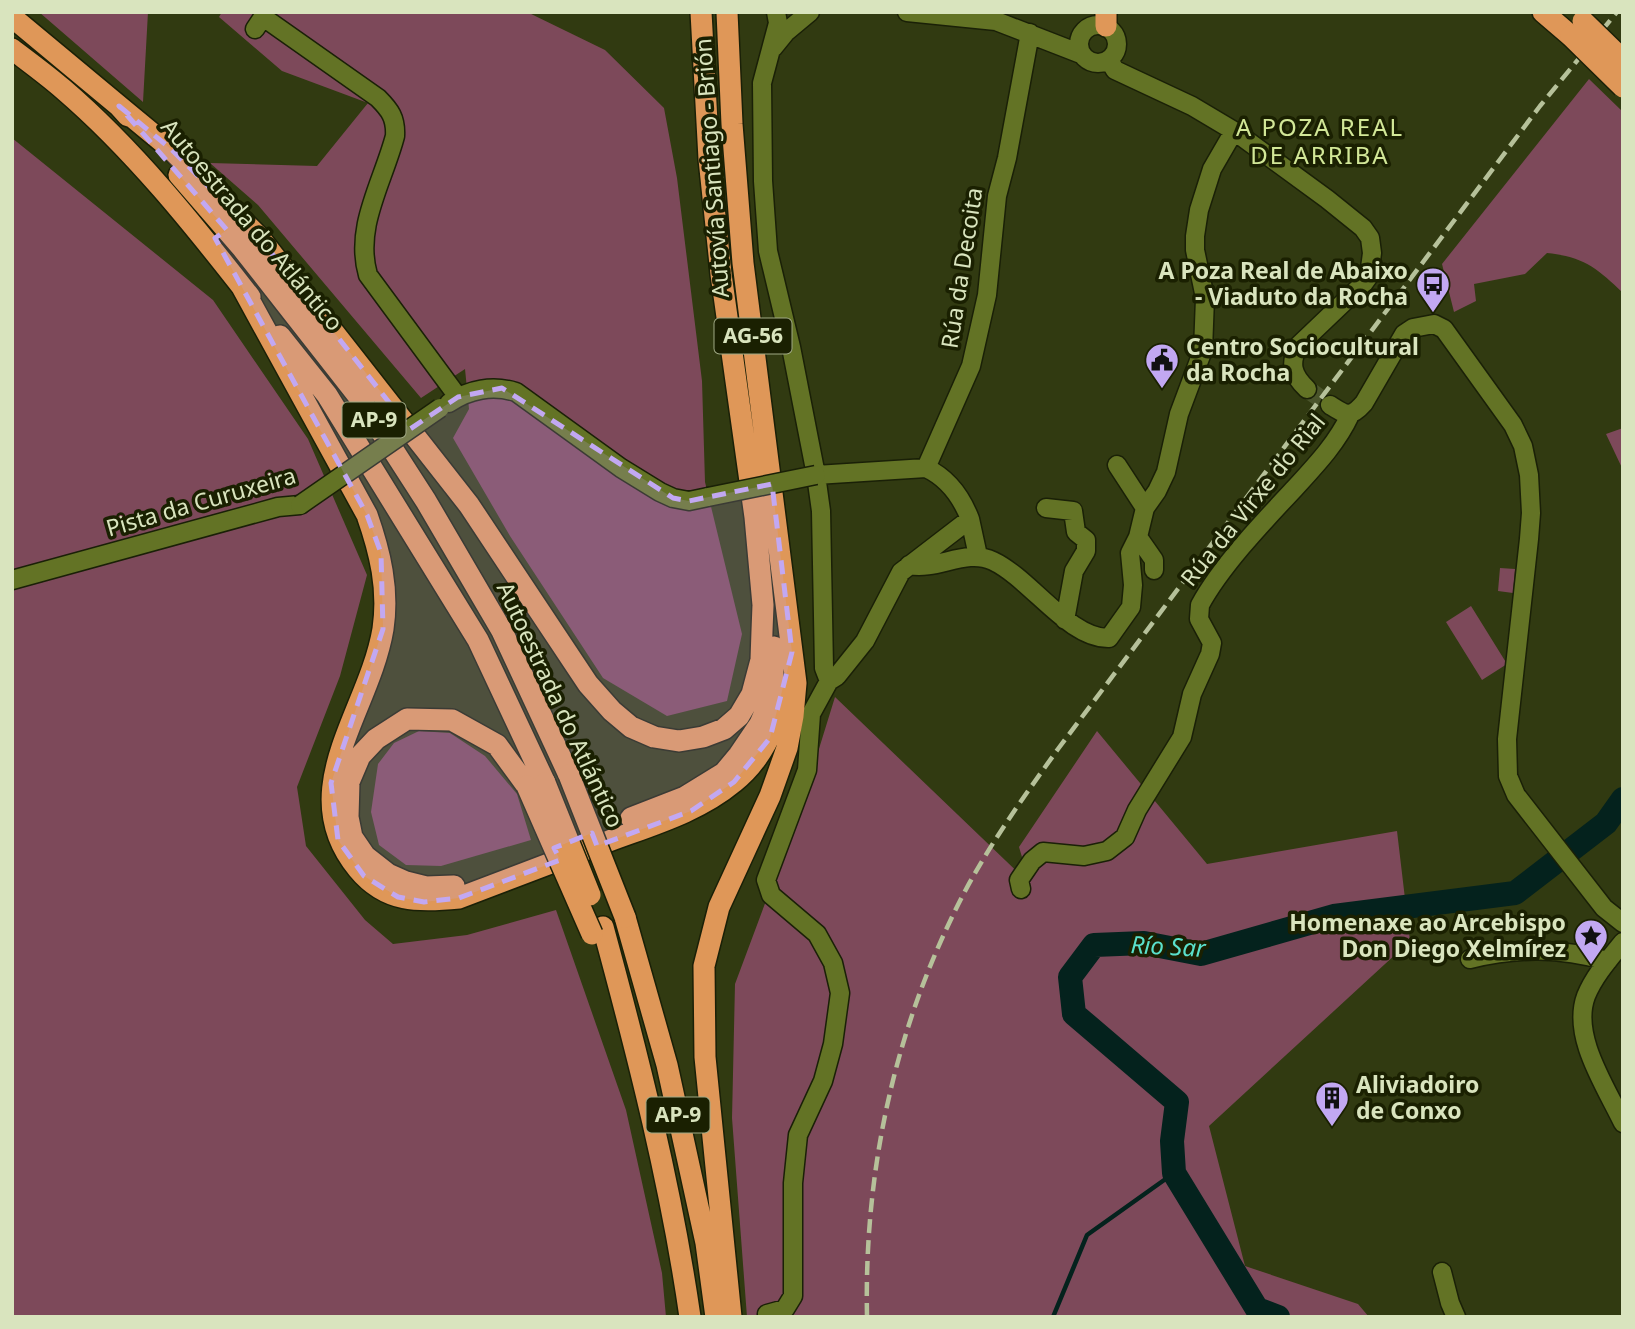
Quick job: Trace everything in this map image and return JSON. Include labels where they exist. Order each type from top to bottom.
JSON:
[{"type":"highway","points":[[1543,12],[1576,23],[1623,60]]},
{"type":"highway","name":"Autovía Santiago - Brión","points":[[702,16],[709,159],[720,274],[755,517]]},
{"type":"highway","name":"Autovía Santiago - Brión","points":[[727,16],[743,263],[796,683],[787,748],[770,796],[719,907],[704,966],[705,1057],[731,1317]]},
{"type":"highway","name":"Autoestrada do Atlántico","points":[[12,17],[119,106],[243,248],[359,397],[426,501],[502,631],[569,775],[625,917],[667,1065],[706,1243],[716,1317]]},
{"type":"highway","points":[[1576,23],[1623,87]]},
{"type":"highway","name":"Autoestrada do Atlántico","points":[[12,49],[63,89],[117,141],[242,287],[327,395],[478,640],[598,931],[647,1093],[680,1252],[690,1317]]},
{"type":"highway","points":[[119,106],[171,149],[259,237],[469,505],[588,684],[612,711],[631,727],[653,737],[679,741],[703,737],[724,729],[739,716],[752,694],[761,660],[762,631],[755,517]]},
{"type":"highway","points":[[242,287],[367,515],[381,553],[385,593],[383,629],[373,666],[331,783],[331,812],[338,840],[364,876],[377,887],[398,897],[424,902],[459,898],[691,811],[734,782],[754,762],[770,738],[780,713],[792,652]]},
{"type":"highway","points":[[536,784],[497,745],[452,720],[407,719],[376,739],[360,756],[349,782],[348,817],[352,837],[374,865],[388,874],[426,887],[460,885],[685,797],[724,773],[760,724],[772,696],[774,642],[764,554],[755,517]]},
{"type":"street","points":[[776,12],[778,23],[762,83],[763,181],[768,251],[791,347],[816,475],[821,511],[824,668],[829,681]]},
{"type":"street","points":[[768,54],[786,32],[810,12]]},
{"type":"street","points":[[907,12],[996,21],[1081,54],[1097,63],[1110,60],[1117,49],[1112,30],[1100,19],[1086,28],[1080,37],[1081,54]]},
{"type":"street","points":[[255,29],[263,17],[378,98],[396,122],[395,136],[364,229],[364,261],[368,275],[458,397]]},
{"type":"street","name":"Rúa da Decoita","points":[[926,468],[971,366],[987,295],[997,197],[1007,158],[1030,33]]},
{"type":"street","points":[[1110,60],[1115,70],[1192,106],[1234,131],[1327,199],[1363,228],[1370,238],[1372,260],[1364,283],[1299,345],[1294,353],[1293,369],[1307,389]]},
{"type":"street","points":[[909,565],[922,568],[978,555],[1008,570],[1044,598],[1065,620],[1095,637],[1109,638],[1131,607],[1133,586],[1130,553],[1138,537],[1145,508],[1166,472],[1179,414],[1203,350],[1205,298],[1195,250],[1195,236],[1199,210],[1212,169],[1234,131]]},
{"type":"street","points":[[1329,405],[1350,415],[1364,403],[1404,334],[1413,328],[1434,324],[1444,329],[1517,434],[1527,460],[1531,513],[1506,762],[1508,776],[1516,795],[1586,886],[1604,908],[1623,923]]},
{"type":"street","name":"Pista da Curuxeira","points":[[12,580],[278,507],[300,505],[440,408],[474,391],[502,388],[516,393],[621,468],[660,492],[689,501],[816,475],[926,468]]},
{"type":"street","name":"Rúa da Virxe do Rial","points":[[1021,889],[1019,880],[1032,861],[1043,852],[1084,856],[1107,851],[1125,837],[1137,810],[1182,737],[1192,694],[1210,654],[1212,643],[1199,619],[1200,605],[1261,525],[1330,449],[1342,433],[1350,415]]},
{"type":"street","points":[[1117,465],[1145,508]]},
{"type":"street","points":[[926,468],[937,473],[963,500],[978,555]]},
{"type":"street","points":[[1046,508],[1073,511],[1076,532],[1086,540],[1086,551],[1074,571],[1065,620]]},
{"type":"street","points":[[767,1314],[785,1309],[793,1296],[793,1183],[798,1135],[823,1081],[833,1044],[840,993],[833,963],[817,934],[771,895],[766,880],[807,770],[811,714],[829,681],[837,676],[865,641],[901,572],[970,519]]},
{"type":"street","name":"Rúa da Virxe do Rial","points":[[1138,537],[1154,560],[1154,570]]},
{"type":"street","points":[[1623,942],[1587,994],[1582,1011],[1582,1030],[1599,1074],[1623,1123]]},
{"type":"street","points":[[1470,958],[1540,949],[1572,952],[1608,961]]},
{"type":"street","points":[[1442,1272],[1456,1317]]},
{"type":"highlighted area","points":[[119,106],[171,149],[259,237],[410,429],[458,397],[502,388],[673,498],[689,501],[772,484],[792,652],[770,738],[734,782],[691,811],[597,846],[592,833],[554,848],[560,860],[459,898],[424,902],[398,897],[364,876],[338,840],[331,783],[383,629],[381,553],[367,515],[215,238],[227,230]]},
{"type":"shaded area","points":[[39,12],[148,12],[143,102]]},
{"type":"shaded area","points":[[222,12],[527,12],[605,50],[664,108],[677,178],[702,381],[705,482],[742,634],[727,701],[667,716],[603,678],[510,536],[453,438],[469,409],[465,369],[421,398],[258,205],[210,163],[317,166],[368,103],[282,71],[219,17]]},
{"type":"shaded area","points":[[1589,79],[1623,112],[1623,293],[1589,265],[1571,257],[1547,253],[1525,274],[1474,284],[1476,301],[1454,312],[1442,264]]},
{"type":"shaded area","points":[[12,138],[213,300],[308,439],[367,575],[340,676],[297,787],[306,846],[365,920],[393,944],[467,935],[556,910],[626,1110],[662,1273],[666,1317],[12,1317]]},
{"type":"shaded area","points":[[1623,428],[1623,470],[1606,434]]},
{"type":"shaded area","points":[[1500,568],[1515,569],[1513,593],[1498,591]]},
{"type":"shaded area","points":[[1471,606],[1507,664],[1482,680],[1446,622]]},
{"type":"shaded area","points":[[835,697],[1030,884],[1019,847],[1097,731],[1207,864],[1397,831],[1410,941],[1209,1126],[1245,1266],[1358,1304],[1369,1317],[747,1317],[732,1118],[735,984],[801,807]]},
{"type":"shaded area","points":[[419,731],[450,733],[485,756],[517,794],[531,840],[441,866],[406,865],[379,845],[371,812],[378,764],[394,743]]},
{"type":"waterway","name":"Río Sar","points":[[1278,1317],[1257,1309],[1174,1173],[1172,1141],[1177,1102],[1074,1014],[1070,977],[1094,945],[1144,943],[1201,954],[1334,916],[1515,893],[1606,823],[1623,799]]},
{"type":"waterway","points":[[1053,1317],[1087,1235],[1174,1173]]},
{"type":"tunnel","points":[[1307,389],[1330,405]]},
{"type":"railway","points":[[867,1317],[867,1265],[877,1162],[898,1060],[932,962],[976,872],[1015,809],[1058,749],[1540,106],[1617,12]]},
{"type":"place","name":"A Poza Real de Abaixo - Viaduto da Rocha","points":[[1433,314]]},
{"type":"place","name":"Centro Sociocultural da Rocha","points":[[1162,390]]},
{"type":"place","name":"Homenaxe ao Arcebispo Don Diego Xelmírez","points":[[1591,966]]},
{"type":"place","name":"Aliviadoiro de Conxo","points":[[1332,1128]]},
{"type":"district","name":"A POZA REAL DE ARRIBA","points":[[1320,142]]}]
